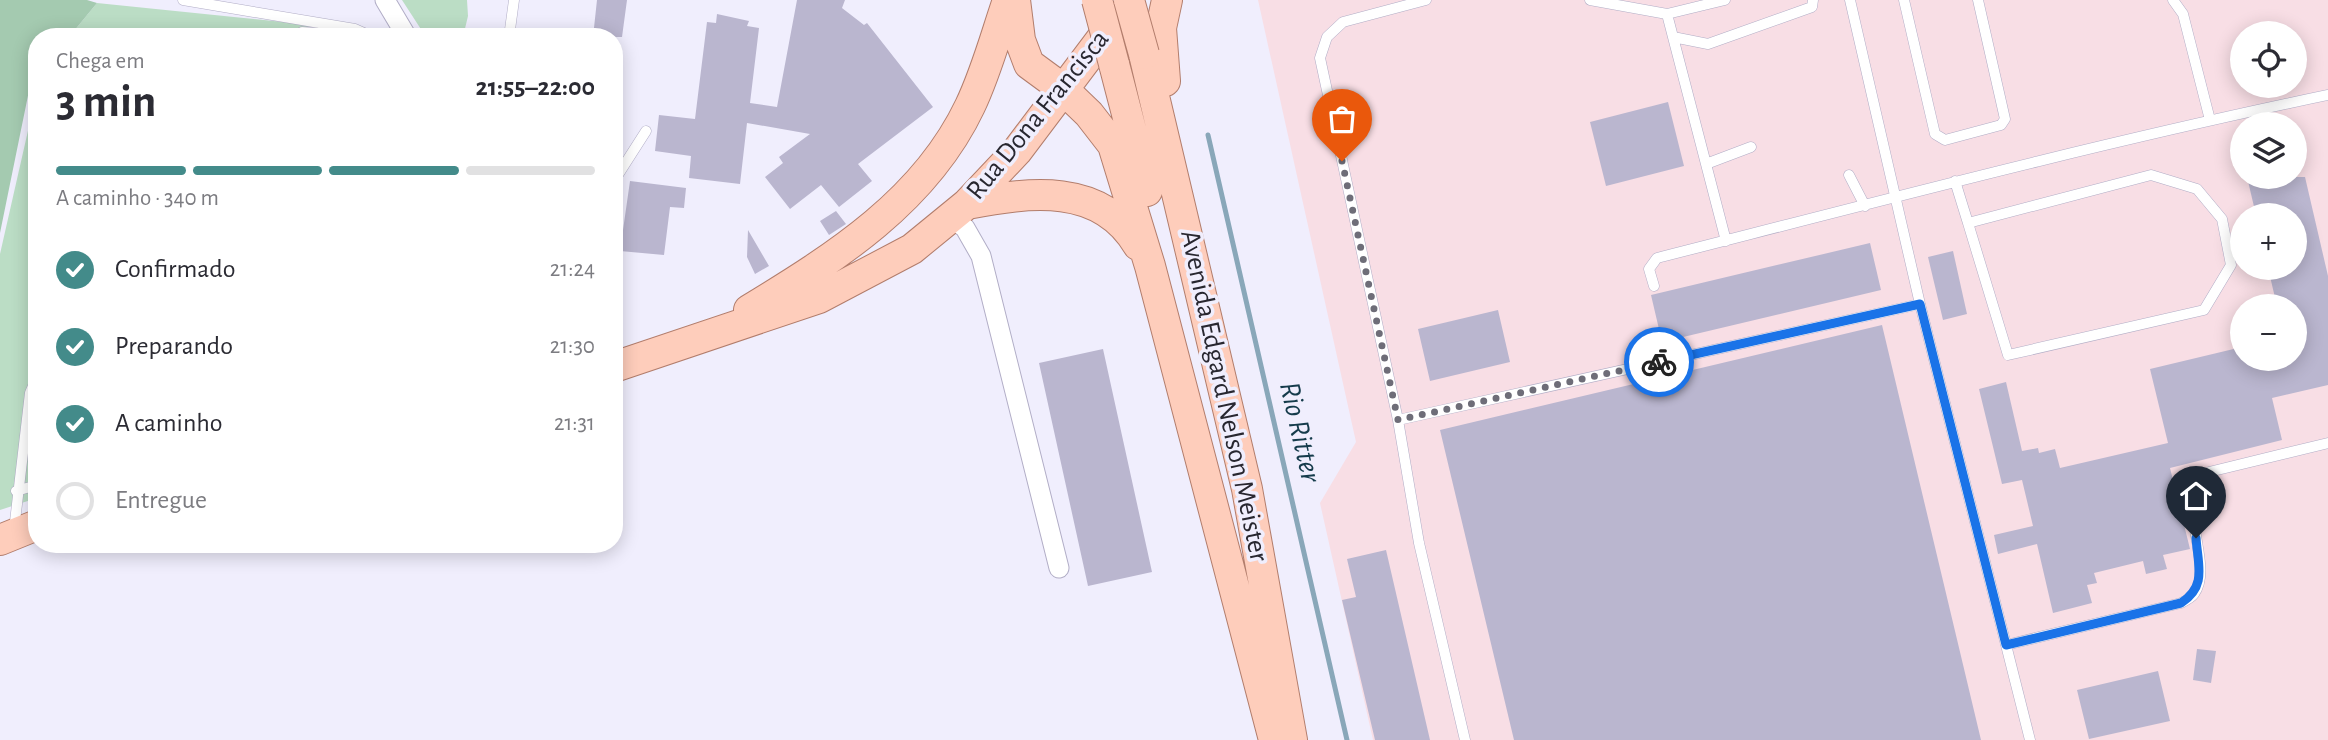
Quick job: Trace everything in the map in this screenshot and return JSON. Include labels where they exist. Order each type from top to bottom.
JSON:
[{"type":"main road","name":"Rua Dona Francisca","points":[[713,332],[822,264],[891,211],[923,179],[953,139],[971,104],[1008,0]]},
{"type":"main road","points":[[1015,0],[1020,40],[1029,64],[1063,89],[1106,132],[1113,145],[1150,266],[1280,739]]},
{"type":"main road","name":"Avenida Edgard Nelson Meister","points":[[1097,0],[1215,457],[1280,739]]},
{"type":"main road","name":"Rua Dona Francisca","points":[[623,364],[713,332],[772,316],[854,282],[912,249],[959,211],[1017,151],[1131,0]]},
{"type":"main road","name":"Avenida Edgard Nelson Meister","points":[[1131,0],[1232,418],[1271,619],[1280,739]]},
{"type":"main road","points":[[1167,0],[1161,28],[1165,79],[1180,153],[1250,429],[1257,469],[1271,619]]},
{"type":"main road","points":[[923,179],[931,201],[959,211],[1012,195],[1040,194],[1083,200],[1113,213],[1130,232],[1150,266]]},
{"type":"street","points":[[385,0],[402,28]]},
{"type":"street","points":[[959,211],[981,256],[1059,568]]},
{"type":"lane","points":[[183,0],[349,28]]},
{"type":"lane","points":[[510,28],[514,0]]},
{"type":"lane","points":[[1426,0],[1343,22],[1327,37],[1320,58],[1398,420],[1419,543],[1465,740]]},
{"type":"lane","points":[[1590,0],[1667,15],[1725,0]]},
{"type":"lane","points":[[1673,37],[1708,44],[1812,7],[1813,0]]},
{"type":"lane","points":[[1850,0],[1920,304],[2030,740]]},
{"type":"lane","points":[[1904,0],[1936,134],[1945,140],[2001,125],[2005,119],[1978,0]]},
{"type":"lane","points":[[2173,0],[2183,14],[2210,120]]},
{"type":"lane","points":[[1667,15],[1726,241]]},
{"type":"lane","points":[[1654,286],[1649,269],[1657,258],[1955,181],[2210,120],[2328,95]]},
{"type":"lane","points":[[623,167],[646,131]]},
{"type":"lane","points":[[1706,164],[1751,147]]},
{"type":"lane","points":[[1849,175],[1865,206]]},
{"type":"lane","points":[[1955,181],[2008,355],[2204,310],[2231,265],[2221,219],[2197,189],[2151,175],[1968,223]]},
{"type":"lane","points":[[1398,420],[1920,304]]},
{"type":"lane","points":[[17,533],[16,491],[28,407]]},
{"type":"lane","points":[[2006,645],[2181,603],[2194,594],[2199,581],[2193,496],[2199,480],[2209,472],[2328,443]]},
{"type":"lane","points":[[16,491],[28,488]]},
{"type":"shaded area","points":[[1258,0],[2328,0],[2328,740],[1373,740],[1320,503],[1356,442]]},
{"type":"green space","points":[[0,0],[87,0],[97,3],[76,28],[28,28],[28,96],[0,233]]},
{"type":"green space","points":[[402,0],[467,0],[465,28],[420,28]]},
{"type":"green space","points":[[97,3],[342,28],[76,28]]},
{"type":"green space","points":[[28,131],[28,501],[0,510],[0,254]]},
{"type":"building","points":[[597,0],[627,0],[623,30],[594,28]]},
{"type":"building","points":[[797,0],[845,0],[842,8],[864,25],[867,23],[933,107],[858,164],[872,181],[839,207],[821,185],[790,209],[765,177],[783,163],[779,157],[810,134],[747,123],[740,184],[689,178],[691,156],[655,151],[659,115],[695,119],[707,22],[716,23],[717,14],[749,21],[747,26],[759,28],[750,103],[777,107]]},
{"type":"building","points":[[1668,102],[1684,166],[1606,186],[1590,122]]},
{"type":"building","points":[[630,181],[686,188],[684,208],[670,207],[664,255],[623,251],[623,230]]},
{"type":"building","points":[[2307,186],[2328,276],[2328,385],[2272,398],[2282,440],[2170,468],[2190,549],[2163,555],[2167,569],[2146,574],[2143,561],[2094,573],[2097,583],[2087,585],[2092,603],[2053,613],[2037,544],[1998,554],[1994,535],[2033,526],[2022,480],[2002,484],[1979,389],[2006,382],[2022,451],[2038,448],[2039,453],[2055,449],[2060,468],[2168,443],[2150,369],[2230,350],[2230,371],[2307,371],[2307,294],[2274,294],[2271,280],[2307,280],[2307,203],[2253,203],[2250,189],[2307,189]]},
{"type":"building","points":[[836,211],[846,224],[829,235],[820,221]]},
{"type":"building","points":[[748,230],[769,266],[755,274],[747,257]]},
{"type":"building","points":[[1870,243],[1881,290],[1662,342],[1651,295]]},
{"type":"building","points":[[1953,251],[1967,314],[1943,320],[1928,257]]},
{"type":"building","points":[[1498,310],[1510,362],[1430,381],[1418,329]]},
{"type":"building","points":[[1882,325],[1981,740],[1514,740],[1440,430]]},
{"type":"building","points":[[1103,349],[1152,572],[1088,586],[1039,363]]},
{"type":"building","points":[[1386,550],[1430,740],[1375,740],[1342,600],[1356,597],[1347,559]]},
{"type":"building","points":[[2197,649],[2216,651],[2211,683],[2193,680]]},
{"type":"building","points":[[2158,671],[2170,721],[2089,739],[2077,690]]},
{"type":"waterway","name":"Rio Ritter","points":[[1208,135],[1347,740]]},
{"type":"way so far","points":[[1342,161],[1398,420],[1659,362]]},
{"type":"route","points":[[1659,362],[1920,304],[2006,645],[2181,603],[2194,594],[2199,581],[2196,538]]}]
